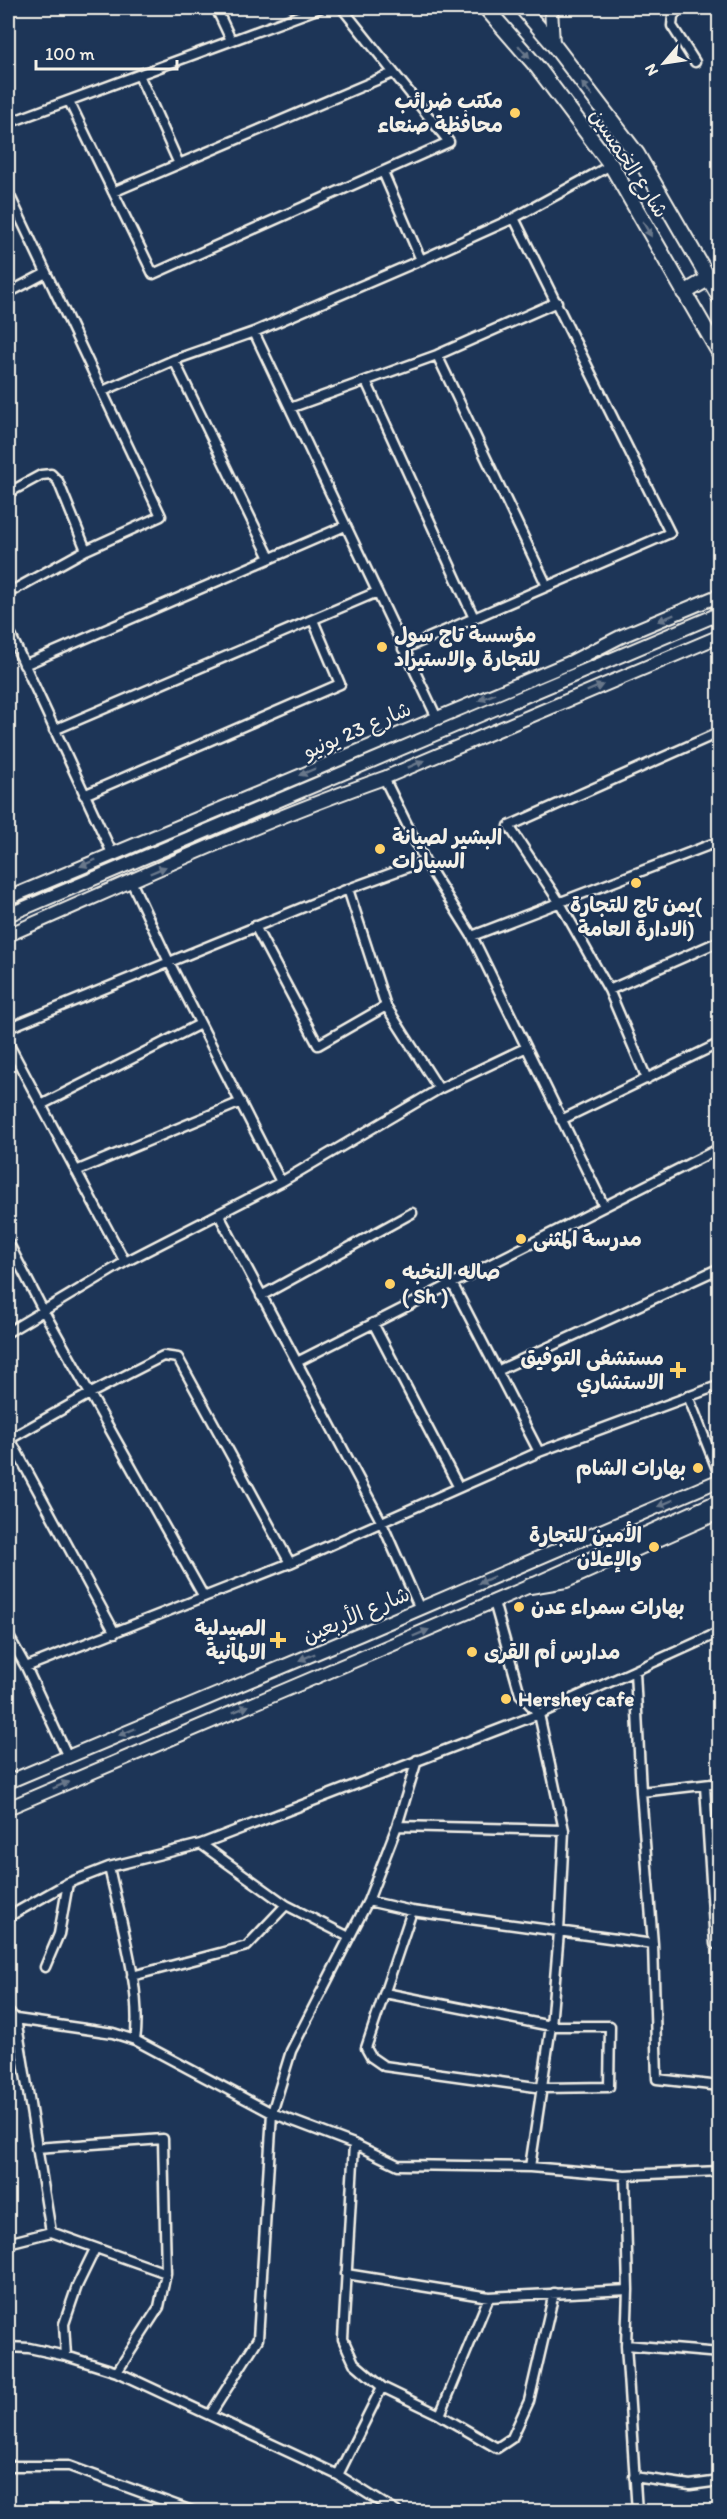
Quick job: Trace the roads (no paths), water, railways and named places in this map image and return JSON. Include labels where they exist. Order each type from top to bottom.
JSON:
[{"type":"main road","name":"شارع الخمسين","points":[[486,8],[538,68],[611,165],[684,293],[718,346]]},
{"type":"main road","name":"شارع الخمسين","points":[[522,8],[553,44],[637,154],[720,298]]},
{"type":"main road","points":[[684,293],[708,279]]},
{"type":"main road","points":[[530,1586],[566,1580],[720,1511]]},
{"type":"street","points":[[216,8],[231,40]]},
{"type":"street","points":[[8,123],[320,8]]},
{"type":"street","points":[[69,101],[153,274],[448,142],[342,8]]},
{"type":"street","points":[[551,8],[553,44]]},
{"type":"street","points":[[681,8],[673,16],[672,26],[695,62]]},
{"type":"street","points":[[113,192],[393,72]]},
{"type":"street","points":[[139,75],[179,164]]},
{"type":"street","points":[[103,392],[174,360],[254,332],[421,260],[514,218],[611,165]]},
{"type":"street","points":[[383,172],[421,260]]},
{"type":"street","points":[[8,192],[161,516],[86,550],[8,593]]},
{"type":"street","points":[[403,649],[670,533],[514,218]]},
{"type":"street","points":[[8,293],[46,273]]},
{"type":"street","points":[[290,408],[438,355],[557,302]]},
{"type":"street","points":[[254,332],[437,718]]},
{"type":"street","points":[[438,355],[547,586]]},
{"type":"street","points":[[174,360],[270,558]]},
{"type":"street","points":[[366,381],[474,618]]},
{"type":"street","points":[[8,493],[41,475],[51,474],[58,481],[86,550]]},
{"type":"street","points":[[24,665],[345,526]]},
{"type":"street","points":[[54,730],[377,592]]},
{"type":"street","name":"شارع 23 يونيو","points":[[8,897],[569,663],[622,636],[720,595]]},
{"type":"street","points":[[8,915],[718,614]]},
{"type":"street","points":[[84,795],[340,684],[313,620]]},
{"type":"street","points":[[8,629],[111,853]]},
{"type":"street","points":[[8,935],[131,881],[347,791],[384,778],[720,636]]},
{"type":"street","points":[[647,1079],[609,990],[560,903],[509,826],[720,732]]},
{"type":"street","points":[[384,778],[425,861],[472,936],[604,1206]]},
{"type":"street","points":[[302,790],[314,795],[338,790],[347,791]]},
{"type":"street","points":[[472,936],[720,841]]},
{"type":"street","points":[[8,1028],[255,926],[425,861]]},
{"type":"street","points":[[131,881],[169,962],[281,1182]]},
{"type":"street","points":[[348,889],[386,1006],[439,1089]]},
{"type":"street","points":[[255,926],[318,1045],[386,1006]]},
{"type":"street","points":[[609,990],[720,941]]},
{"type":"street","points":[[41,1105],[200,1024]]},
{"type":"street","points":[[8,1043],[125,1262]]},
{"type":"street","points":[[561,1120],[720,1043]]},
{"type":"street","points":[[8,1332],[125,1262],[281,1182],[439,1089],[525,1048]]},
{"type":"street","points":[[76,1171],[241,1102]]},
{"type":"street","points":[[297,1362],[720,1148]]},
{"type":"street","points":[[261,1296],[412,1213]]},
{"type":"street","points":[[219,1215],[381,1521],[420,1609]]},
{"type":"street","points":[[8,1242],[43,1310],[204,1597]]},
{"type":"street","points":[[497,1371],[720,1268]]},
{"type":"street","points":[[452,1283],[539,1452]]},
{"type":"street","points":[[373,1323],[458,1486]]},
{"type":"street","points":[[116,1634],[9,1440],[90,1393],[162,1356],[178,1358],[290,1563]]},
{"type":"street","points":[[26,1667],[116,1634],[290,1563],[458,1486],[539,1452],[720,1385]]},
{"type":"street","points":[[688,1396],[720,1478]]},
{"type":"street","name":"شارع الأربعين","points":[[8,1782],[420,1609],[720,1478]]},
{"type":"street","name":"شارع الأربعين","points":[[8,1808],[494,1602],[720,1500]]},
{"type":"street","points":[[494,1602],[520,1694],[539,1714],[564,1830],[560,1932],[551,2025],[530,2167]]},
{"type":"street","points":[[8,1917],[68,1883],[109,1867],[201,1844],[539,1714],[720,1632]]},
{"type":"street","points":[[8,1635],[26,1667],[68,1757]]},
{"type":"street","points":[[635,1671],[641,1792],[653,1944],[657,2079],[720,2086]]},
{"type":"street","points":[[210,2415],[258,2339],[272,2113],[291,2051],[368,1901],[397,1826],[417,1760]]},
{"type":"street","points":[[641,1792],[720,1784]]},
{"type":"street","points":[[705,1786],[715,1944],[720,1944]]},
{"type":"street","points":[[397,1826],[564,1830]]},
{"type":"street","points":[[201,1844],[286,1905],[349,1937]]},
{"type":"street","points":[[109,1867],[132,1976],[138,2022],[135,2040]]},
{"type":"street","points":[[45,1967],[58,1934],[68,1883]]},
{"type":"street","points":[[368,1901],[412,1911],[653,1944]]},
{"type":"street","points":[[132,1976],[247,1946],[286,1905]]},
{"type":"street","points":[[385,1993],[551,2025],[610,2026],[609,2087],[543,2088],[384,2066],[371,2057],[366,2048],[412,1911]]},
{"type":"street","points":[[8,2012],[16,2019],[113,2033],[135,2040],[272,2113],[354,2144],[398,2165],[530,2167],[625,2175],[720,2171]]},
{"type":"street","points":[[16,2019],[51,2232]]},
{"type":"street","points":[[36,2148],[163,2139],[166,2273],[159,2307],[117,2372]]},
{"type":"street","points":[[354,2144],[343,2339],[354,2363],[382,2387],[441,2415],[496,2448],[512,2438],[529,2401],[554,2293]]},
{"type":"street","points":[[625,2175],[628,2290],[626,2345],[637,2511]]},
{"type":"street","points":[[8,2243],[51,2232],[166,2273]]},
{"type":"street","points":[[66,2356],[64,2324],[77,2286],[95,2249]]},
{"type":"street","points":[[346,2274],[489,2297],[628,2290]]},
{"type":"street","points":[[441,2415],[489,2297]]},
{"type":"street","points":[[626,2345],[720,2353]]},
{"type":"street","points":[[8,2347],[29,2348],[66,2356],[117,2372],[338,2475],[397,2511]]},
{"type":"street","points":[[338,2475],[382,2387]]},
{"type":"street","points":[[8,2466],[69,2466],[195,2511]]},
{"type":"street","points":[[634,2477],[690,2485],[720,2481]]},
{"type":"place","name":"مكتب ضرائب محافظة صنعاء","points":[[515,113]]},
{"type":"place","name":"مؤسسة تاج سول للتجارة والاستيراد","points":[[382,647]]},
{"type":"place","name":"البشير لصيانة السيارات","points":[[380,849]]},
{"type":"place","name":"يمن تاج للتجارة( الادارة العامة)","points":[[636,883]]},
{"type":"place","name":"مدرسة المثنى","points":[[521,1239]]},
{"type":"place","name":"صاله النخبه ( Sh )","points":[[390,1284]]},
{"type":"place","name":"مستشفى التوفيق الاستشاري","points":[[678,1370]]},
{"type":"place","name":"بهارات الشام","points":[[698,1468]]},
{"type":"place","name":"الأمين للتجارة والإعلان","points":[[654,1547]]},
{"type":"place","name":"بهارات سمراء عدن","points":[[519,1607]]},
{"type":"place","name":"الصيدلية الالمانية","points":[[278,1640]]},
{"type":"place","name":"مدارس أم القرى","points":[[472,1652]]},
{"type":"place","name":"Hershey cafe","points":[[506,1699]]}]
